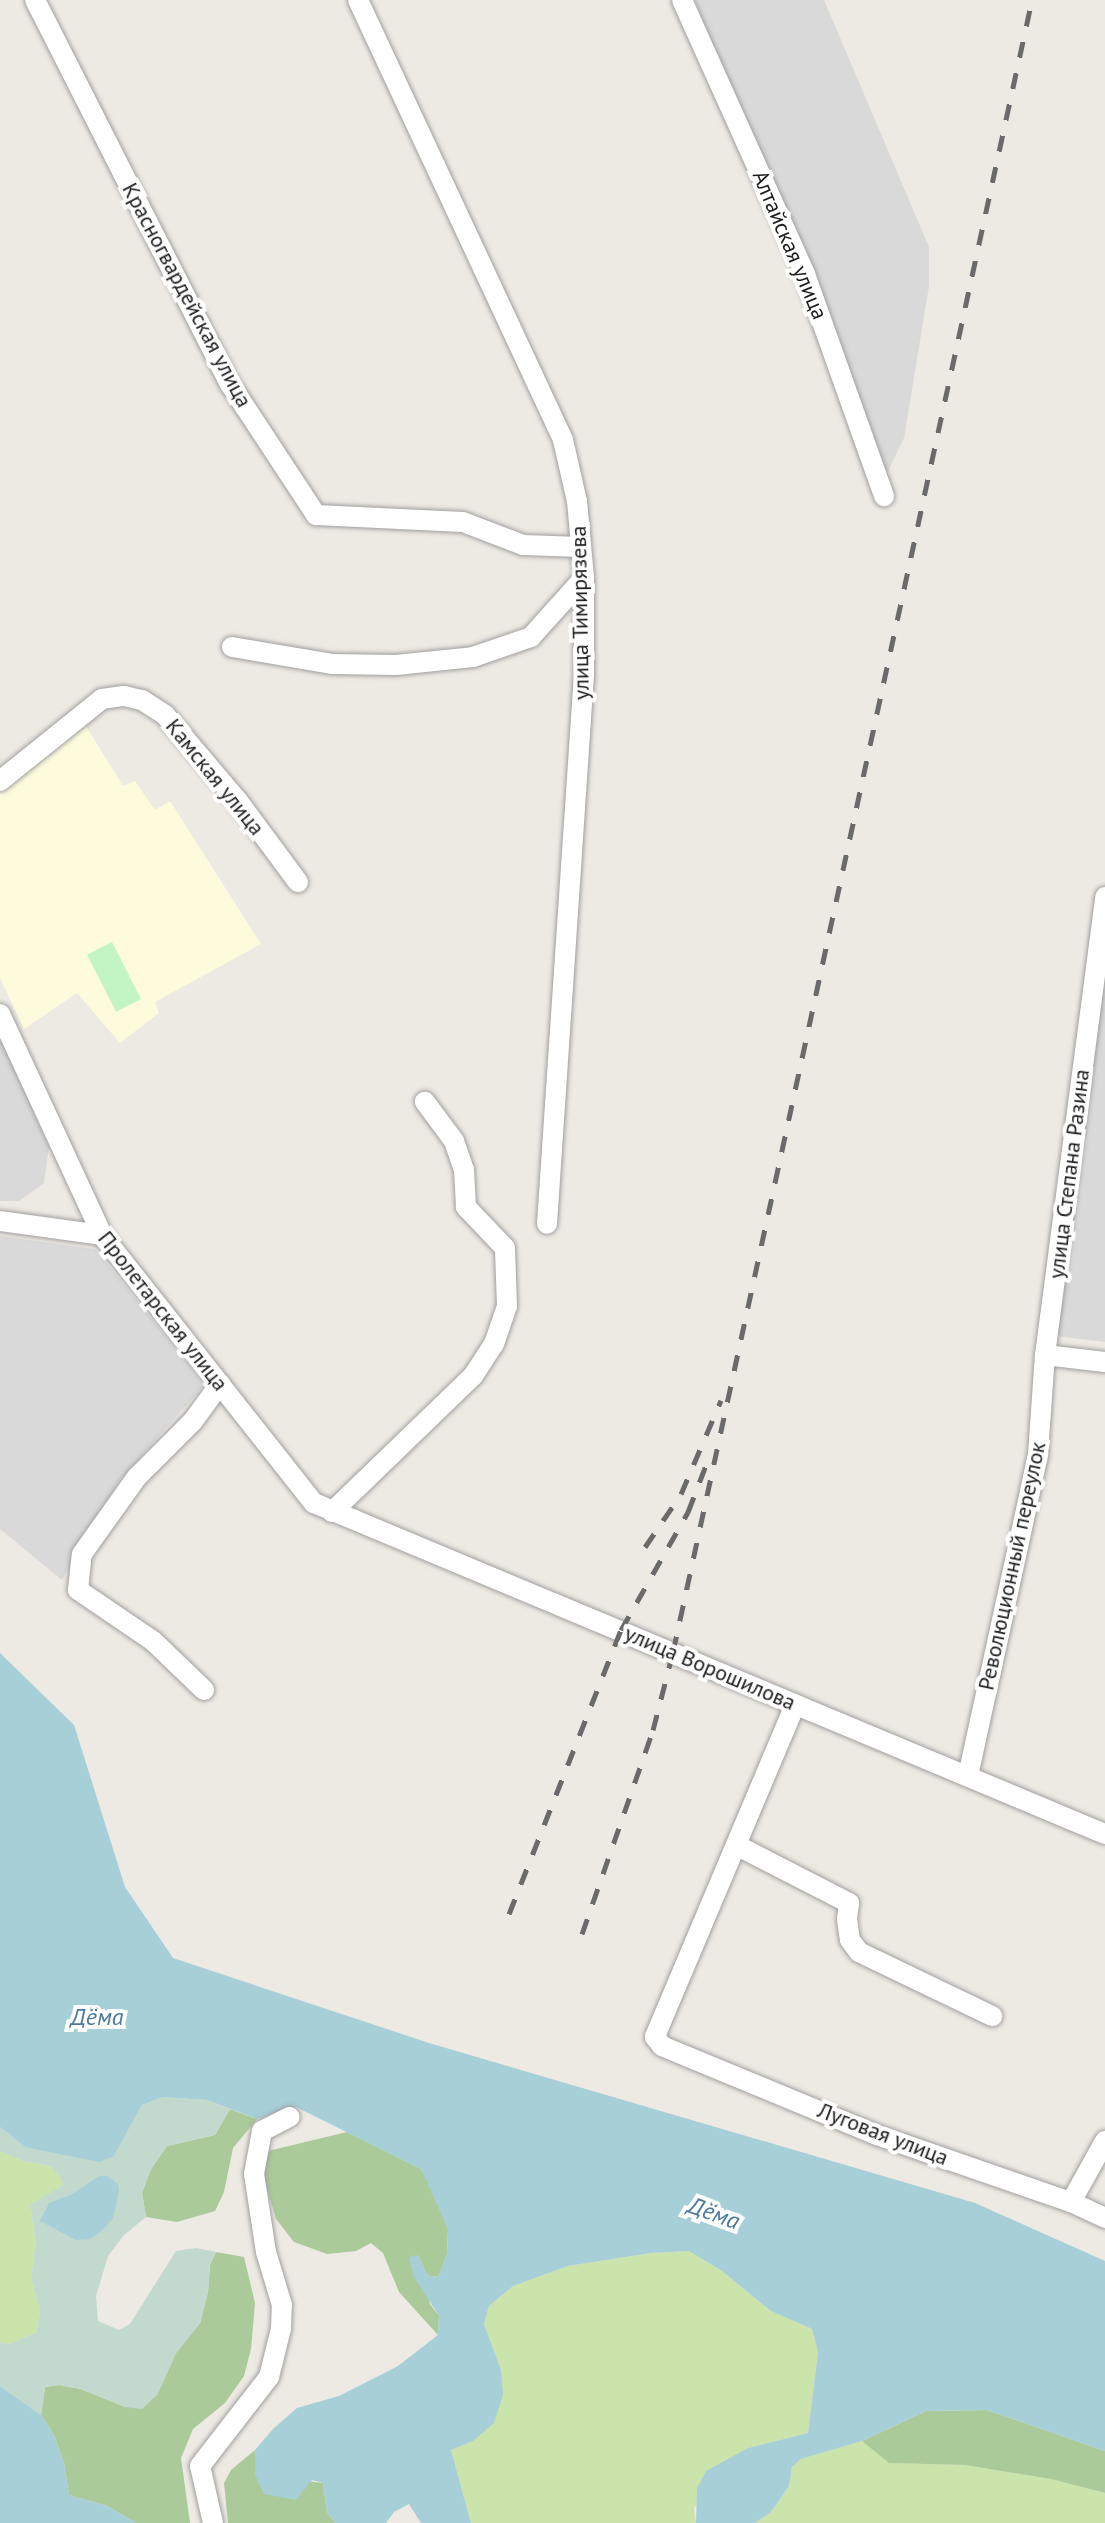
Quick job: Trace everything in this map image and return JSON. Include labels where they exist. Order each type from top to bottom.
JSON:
[{"type":"street","name":"Красногвардейская улица","points":[[35,0],[230,384],[316,515],[463,522],[523,545],[581,547]]},
{"type":"street","name":"улица Тимирязева","points":[[358,0],[563,440],[577,501],[584,578],[584,674],[547,1224]]},
{"type":"street","name":"Алтайская улица","points":[[682,0],[805,274],[884,496]]},
{"type":"street","points":[[232,647],[332,664],[396,665],[473,657],[531,637],[584,578]]},
{"type":"street","name":"Камская улица","points":[[0,781],[102,699],[124,696],[142,700],[165,715],[238,801],[298,882]]},
{"type":"street","name":"улица Степана Разина","points":[[1045,1355],[1105,897]]},
{"type":"street","name":"Пролетарская улица","points":[[0,1014],[102,1235],[323,1507]]},
{"type":"street","points":[[323,1507],[473,1376],[494,1344],[507,1306],[505,1248],[466,1207],[464,1170],[454,1141],[425,1102]]},
{"type":"street","points":[[0,1221],[102,1235]]},
{"type":"street","points":[[1045,1355],[1105,1362]]},
{"type":"street","name":"Революционный переулок","points":[[968,1776],[1038,1454],[1045,1355]]},
{"type":"street","points":[[204,1690],[153,1641],[78,1590],[82,1554],[137,1477],[193,1421],[220,1384]]},
{"type":"street","name":"улица Ворошилова","points":[[323,1507],[1105,1834]]},
{"type":"street","points":[[795,1705],[738,1846],[849,1903],[847,1919],[850,1940],[859,1952],[992,2016]]},
{"type":"street","name":"Луговая улица","points":[[738,1846],[655,2037],[662,2046],[877,2135],[1071,2202],[1105,2218]]},
{"type":"street","points":[[213,2523],[200,2466],[269,2377],[281,2329],[282,2305],[266,2252],[254,2174],[262,2131],[290,2117]]},
{"type":"street","points":[[1071,2202],[1105,2141]]},
{"type":"shaded area","points":[[695,0],[824,0],[929,247],[929,286],[904,438],[887,473]]},
{"type":"shaded area","points":[[84,723],[123,786],[135,781],[155,810],[170,801],[261,944],[155,1002],[159,1013],[120,1043],[77,993],[24,1029],[0,978],[0,790]]},
{"type":"shaded area","points":[[1105,977],[1105,1342],[1055,1336]]},
{"type":"shaded area","points":[[0,1037],[49,1147],[44,1183],[19,1201],[0,1201]]},
{"type":"shaded area","points":[[0,1236],[95,1249],[205,1384],[119,1481],[62,1580],[0,1529]]},
{"type":"green space","points":[[112,942],[141,999],[116,1012],[87,955]]},
{"type":"green space","points":[[163,2097],[207,2100],[230,2109],[215,2135],[167,2146],[151,2169],[142,2193],[146,2217],[124,2235],[108,2256],[96,2296],[98,2321],[119,2330],[130,2324],[176,2251],[196,2248],[216,2252],[210,2265],[208,2292],[200,2323],[176,2353],[157,2395],[142,2409],[125,2407],[81,2389],[59,2385],[45,2387],[41,2415],[0,2386],[0,2343],[10,2344],[37,2332],[40,2310],[31,2278],[36,2243],[30,2205],[63,2185],[60,2176],[50,2166],[23,2161],[0,2151],[0,2127],[25,2147],[114,2156],[142,2105]]},
{"type":"green space","points":[[230,2109],[257,2119],[233,2148],[224,2192],[215,2211],[177,2222],[146,2217],[142,2193],[151,2169],[167,2146],[215,2135]]},
{"type":"green space","points":[[347,2132],[421,2169],[432,2188],[448,2229],[447,2254],[439,2276],[430,2277],[426,2273],[418,2255],[430,2304],[439,2316],[438,2335],[399,2292],[383,2253],[371,2243],[356,2251],[327,2254],[294,2242],[276,2219],[262,2172],[268,2151]]},
{"type":"green space","points":[[0,2151],[23,2161],[50,2166],[61,2176],[63,2186],[30,2205],[36,2243],[31,2278],[40,2310],[37,2332],[10,2344],[0,2343]]},
{"type":"green space","points":[[689,2251],[722,2271],[771,2311],[812,2329],[818,2352],[808,2433],[748,2448],[694,2508],[696,2523],[471,2523],[451,2450],[473,2441],[501,2370],[484,2324],[489,2306],[513,2286],[568,2266],[651,2253]]},
{"type":"green space","points":[[216,2252],[244,2257],[255,2303],[251,2349],[244,2376],[225,2403],[193,2429],[181,2458],[190,2523],[136,2523],[107,2506],[69,2495],[64,2463],[54,2435],[41,2415],[45,2387],[59,2385],[81,2389],[125,2407],[157,2395],[176,2353],[200,2323],[208,2292],[210,2265]]},
{"type":"green space","points":[[987,2410],[1105,2451],[1105,2493],[1051,2479],[965,2465],[889,2463],[862,2441],[926,2411]]},
{"type":"green space","points":[[862,2441],[890,2463],[965,2465],[1051,2479],[1105,2493],[1105,2523],[755,2523],[771,2512],[789,2486],[792,2467],[801,2459]]},
{"type":"green space","points":[[255,2450],[255,2475],[323,2483],[327,2513],[336,2523],[228,2523],[224,2483],[231,2470]]},
{"type":"water","name":"Дёма","points":[[0,1653],[74,1725],[125,1887],[173,1958],[429,2043],[975,2203],[1105,2261],[1105,2451],[987,2410],[926,2411],[862,2441],[801,2459],[792,2467],[789,2486],[771,2512],[755,2523],[696,2523],[697,2488],[706,2471],[748,2448],[808,2433],[818,2352],[812,2329],[771,2311],[722,2271],[689,2251],[651,2253],[568,2266],[513,2286],[489,2306],[484,2324],[501,2370],[503,2395],[494,2423],[473,2441],[451,2450],[471,2523],[421,2523],[409,2504],[394,2512],[386,2523],[336,2523],[327,2513],[323,2483],[312,2480],[296,2500],[264,2494],[255,2475],[255,2450],[273,2429],[297,2408],[339,2396],[398,2366],[438,2335],[439,2316],[414,2277],[409,2257],[418,2255],[430,2277],[439,2276],[447,2254],[448,2229],[421,2169],[296,2107],[257,2119],[207,2100],[163,2097],[142,2105],[114,2156],[99,2162],[25,2147],[0,2127]]},
{"type":"water","points":[[99,2176],[107,2176],[118,2184],[119,2191],[113,2218],[102,2231],[90,2239],[76,2240],[40,2221],[49,2203],[71,2195]]},
{"type":"water","points":[[0,2386],[41,2415],[54,2435],[64,2463],[69,2495],[107,2506],[136,2523],[0,2523]]},
{"type":"railway","points":[[582,1934],[653,1730],[673,1652],[1032,0]]},
{"type":"railway","points":[[645,1547],[681,1494],[721,1400]]},
{"type":"railway","points":[[509,1914],[621,1630],[688,1512],[708,1460]]}]
